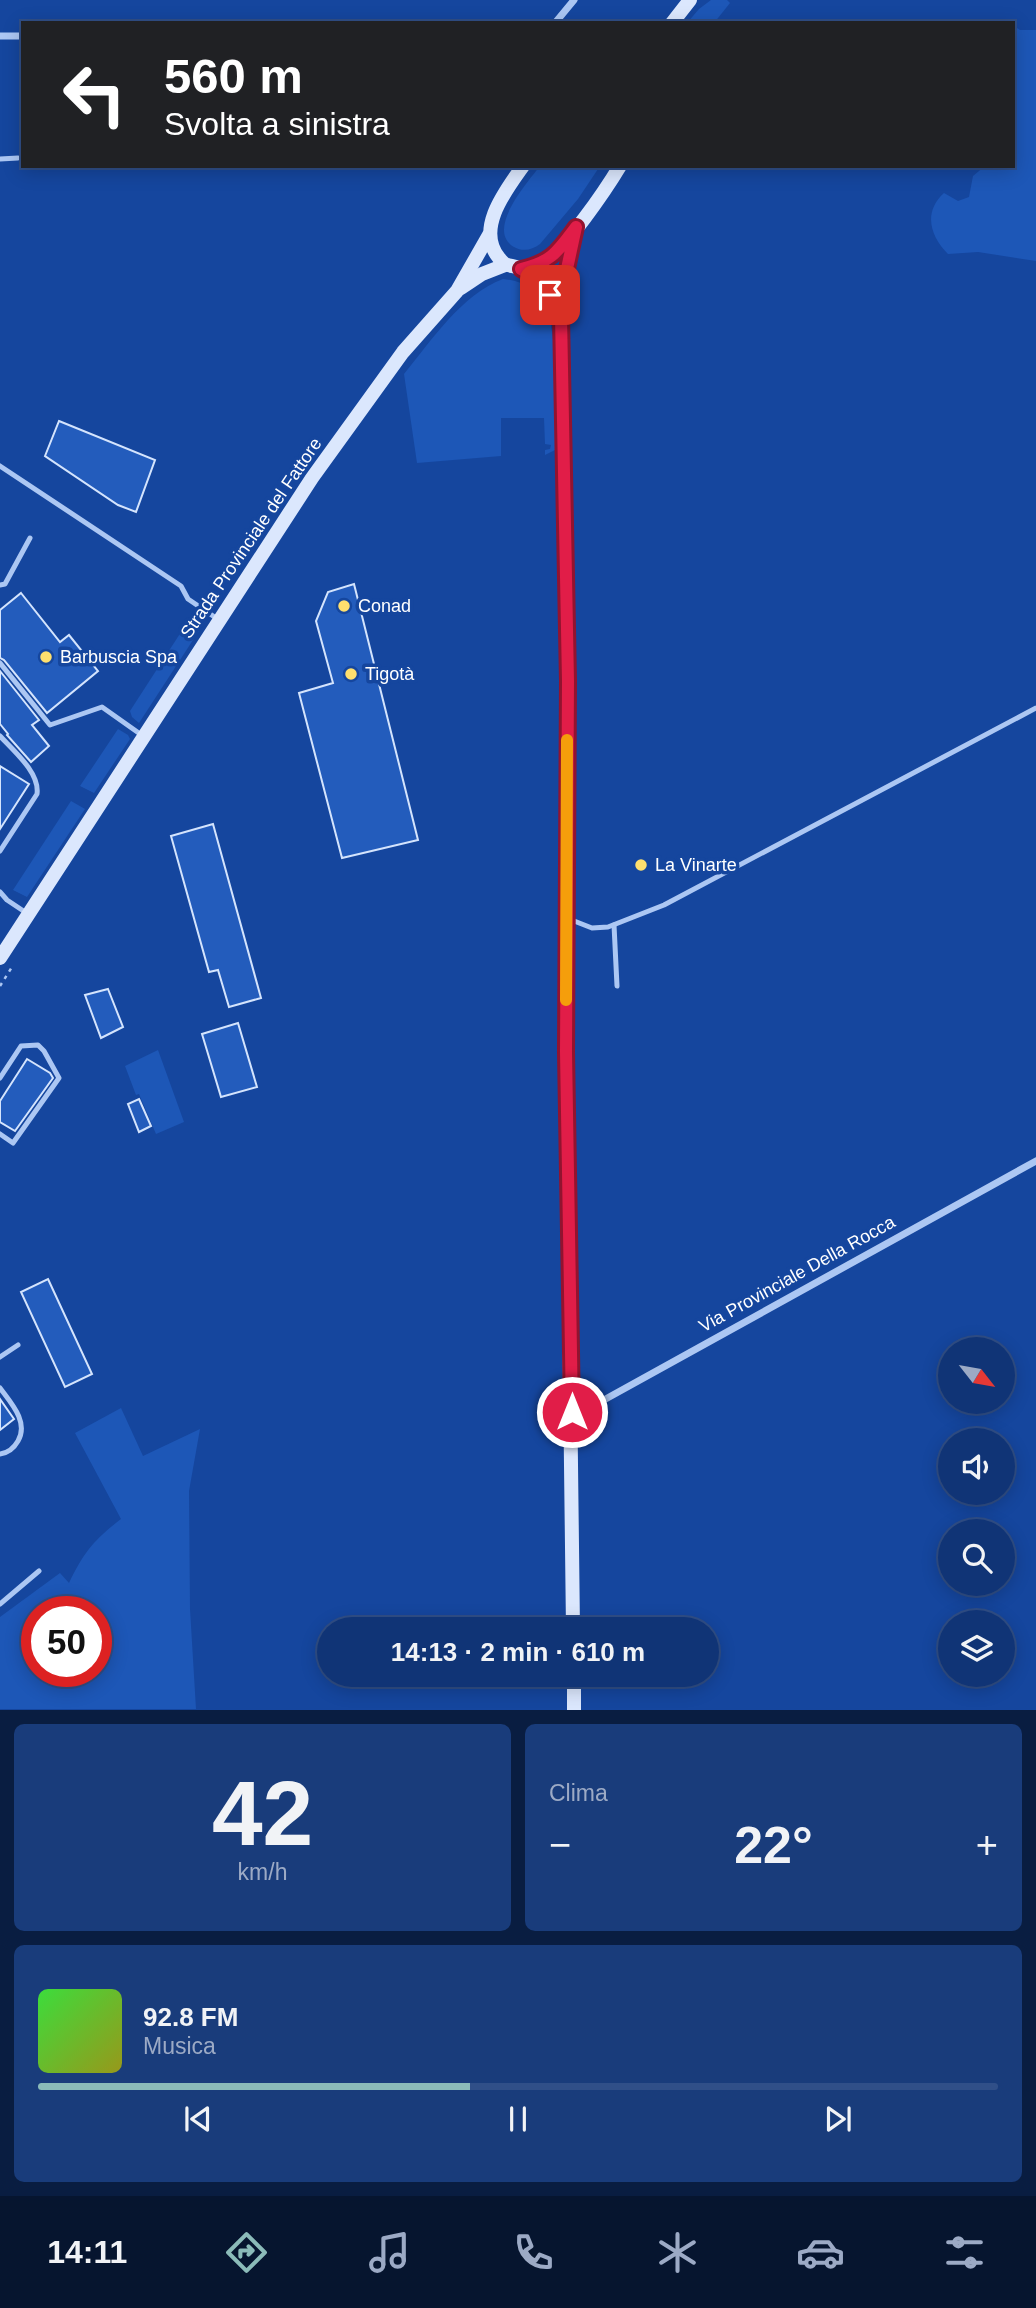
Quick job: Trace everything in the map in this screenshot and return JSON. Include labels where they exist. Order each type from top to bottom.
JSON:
[{"type":"main road","points":[[674,21],[690,0]]},
{"type":"main road","name":"Strada Provinciale del Fattore","points":[[0,958],[312,478],[410,344],[457,291],[489,235],[496,209],[522,168]]},
{"type":"main road","points":[[521,269],[540,265],[558,251],[619,168]]},
{"type":"main road","points":[[573,1617],[567,919],[568,681],[561,316],[565,278],[576,227]]},
{"type":"main road","points":[[489,235],[494,251],[505,265],[521,269],[541,280],[561,316]]},
{"type":"main road","name":"Strada Provinciale del Fattore","points":[[457,291],[482,274],[505,265]]},
{"type":"main road","points":[[574,1687],[574,1710]]},
{"type":"street","points":[[557,21],[574,0]]},
{"type":"street","points":[[0,36],[21,36]]},
{"type":"street","name":"Via Provinciale Della Rocca","points":[[572,1412],[602,1401],[1036,1161]]},
{"type":"lane","points":[[0,159],[19,158]]},
{"type":"lane","points":[[0,466],[181,586],[188,599],[219,620]]},
{"type":"lane","points":[[0,585],[5,584],[30,538]]},
{"type":"lane","points":[[0,663],[50,725],[102,707],[144,736]]},
{"type":"lane","points":[[567,919],[592,928],[614,925],[664,905],[1036,708]]},
{"type":"lane","points":[[0,736],[29,768],[39,785],[37,794],[0,851]]},
{"type":"lane","points":[[0,892],[3,900],[28,915]]},
{"type":"lane","points":[[614,925],[617,986]]},
{"type":"lane","points":[[0,1078],[21,1046],[38,1045],[59,1078],[13,1143],[0,1134]]},
{"type":"lane","points":[[0,1357],[18,1345]]},
{"type":"lane","points":[[0,1388],[19,1416],[22,1427],[21,1436],[15,1446],[0,1454]]},
{"type":"lane","points":[[0,1604],[39,1571]]},
{"type":"path","points":[[0,986],[13,966]]},
{"type":"shaded area","points":[[711,0],[727,0],[730,3],[716,21],[689,21]]},
{"type":"shaded area","points":[[1015,26],[1020,30],[1036,30],[1036,261],[978,252],[948,254],[942,247],[931,224],[933,208],[944,193],[958,201],[969,197],[973,176],[983,168],[1015,168]]},
{"type":"shaded area","points":[[538,168],[599,168],[578,199],[540,244],[531,249],[514,247],[506,239],[506,218],[518,195]]},
{"type":"shaded area","points":[[503,279],[529,288],[543,313],[549,313],[556,357],[555,450],[545,455],[545,450],[550,449],[551,445],[545,444],[544,418],[501,418],[501,456],[417,463],[404,374],[461,307],[488,286]]},
{"type":"shaded area","points":[[194,612],[206,620],[139,723],[130,711]]},
{"type":"shaded area","points":[[118,729],[130,739],[94,793],[80,786]]},
{"type":"shaded area","points":[[71,801],[85,809],[27,897],[13,890]]},
{"type":"shaded area","points":[[158,1050],[184,1122],[156,1134],[125,1066]]},
{"type":"shaded area","points":[[121,1408],[143,1456],[200,1429],[189,1491],[190,1609],[196,1709],[0,1709],[0,1617],[21,1602],[21,1687],[112,1687],[112,1596],[29,1596],[60,1573],[69,1583],[90,1547],[121,1519],[75,1433]]},
{"type":"building","points":[[59,421],[155,460],[136,512],[118,505],[45,456]]},
{"type":"building","points":[[354,584],[418,840],[342,858],[299,693],[333,683],[316,621],[328,592]]},
{"type":"building","points":[[21,593],[60,642],[69,635],[98,671],[47,713],[0,658],[0,610]]},
{"type":"building","points":[[0,671],[39,720],[32,725],[49,746],[31,762],[0,724]]},
{"type":"building","points":[[0,766],[29,784],[0,829]]},
{"type":"building","points":[[213,824],[261,998],[229,1007],[218,970],[209,972],[171,836]]},
{"type":"building","points":[[108,989],[123,1027],[101,1038],[85,995]]},
{"type":"building","points":[[238,1023],[257,1087],[221,1097],[202,1034]]},
{"type":"building","points":[[27,1059],[50,1073],[53,1078],[15,1131],[0,1122],[0,1101]]},
{"type":"building","points":[[139,1099],[151,1126],[139,1132],[128,1104]]},
{"type":"building","points":[[48,1279],[92,1374],[65,1387],[21,1292]]},
{"type":"building","points":[[0,1399],[14,1419],[0,1430]]},
{"type":"slow traffic","points":[[566,1000],[567,740]]},
{"type":"place","name":"Conad","points":[[344,606]]},
{"type":"place","name":"Barbuscia Spa","points":[[46,657]]},
{"type":"place","name":"Tigotà","points":[[351,674]]},
{"type":"place","name":"La Vinarte","points":[[641,865]]},
{"type":"route","points":[[550,295],[541,280],[521,269],[540,265],[558,251],[576,227],[565,278],[561,316],[568,681],[566,1052],[572,1412]]}]
